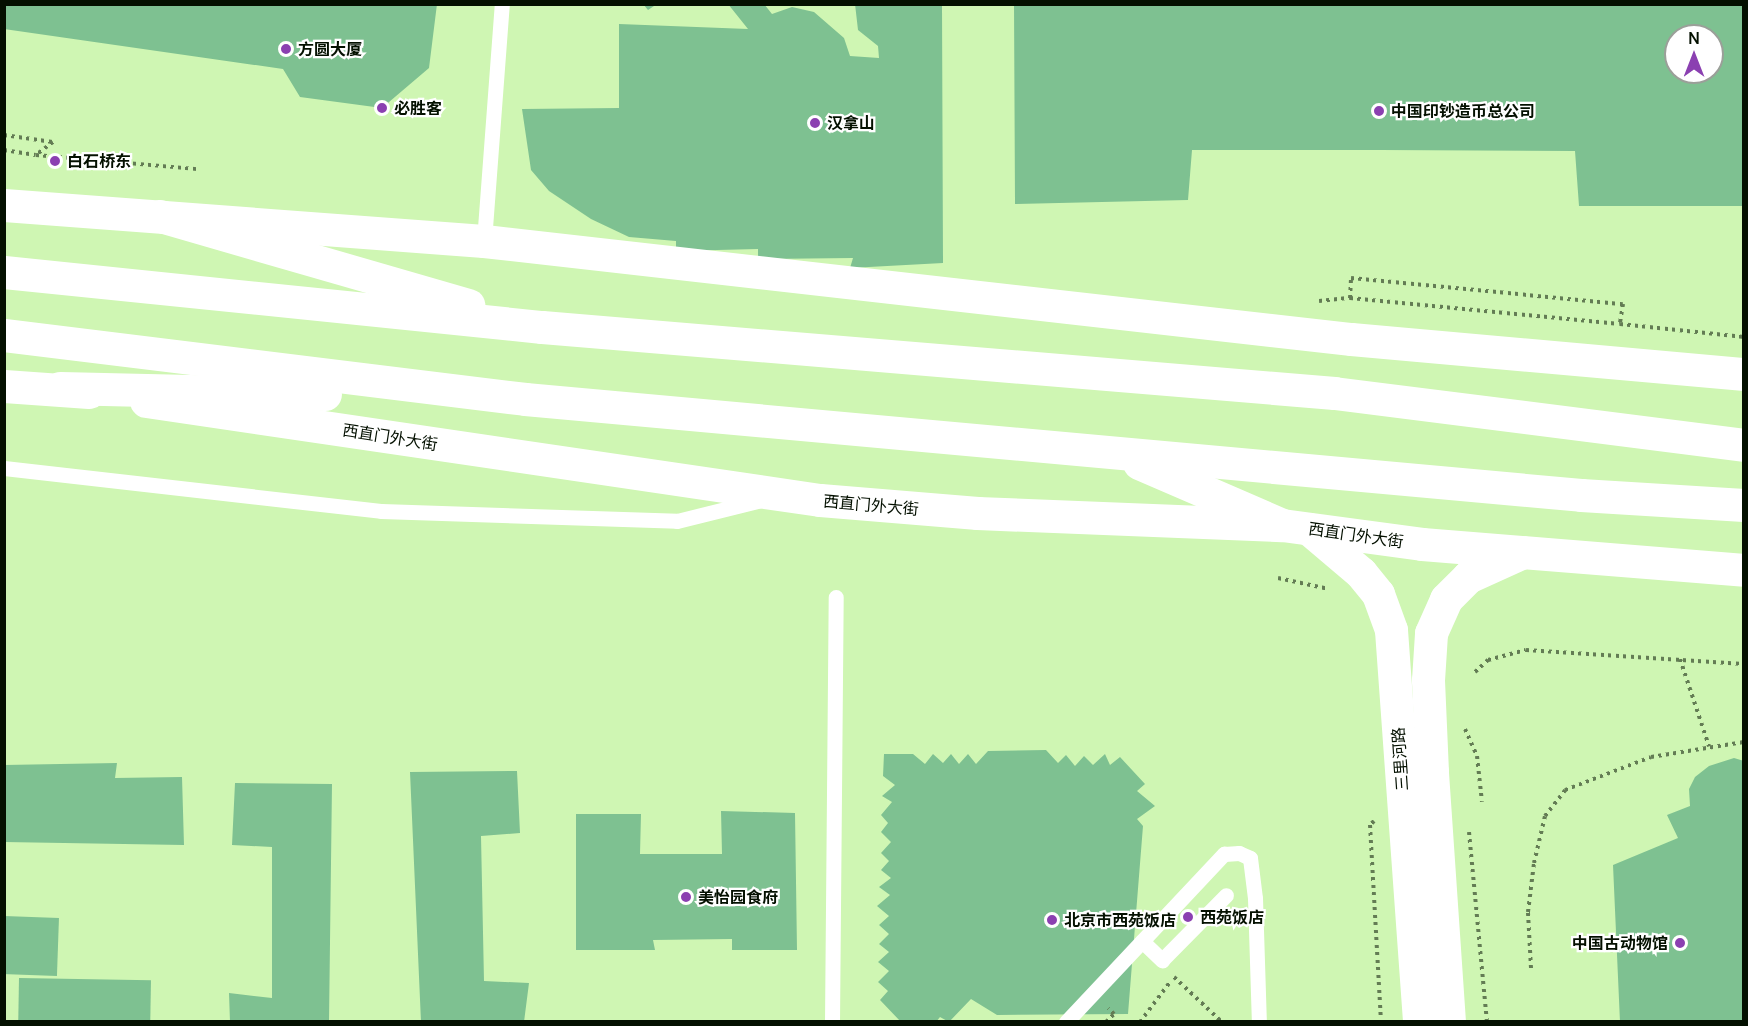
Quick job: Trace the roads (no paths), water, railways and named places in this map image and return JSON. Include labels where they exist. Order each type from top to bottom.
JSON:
[{"type":"main road","points":[[4,205],[484,241],[1351,339],[1743,374]]},
{"type":"main road","points":[[160,216],[542,327]]},
{"type":"main road","points":[[4,272],[542,327],[1334,393],[1743,445]]},
{"type":"main road","points":[[4,335],[525,399],[1581,495],[1743,505]]},
{"type":"main road","name":"西直门外大街","points":[[4,386],[60,388],[778,495],[977,513],[1296,527],[1523,552],[1743,570]]},
{"type":"main road","points":[[60,388],[525,399]]},
{"type":"main road","points":[[1113,451],[1296,527]]},
{"type":"main road","name":"三里河路","points":[[1296,527],[1361,573],[1378,594],[1391,630],[1419,1022]]},
{"type":"main road","name":"三里河路","points":[[1449,1022],[1432,772],[1428,680],[1431,633],[1446,599],[1468,577],[1523,552]]},
{"type":"lane","points":[[484,241],[502,4]]},
{"type":"lane","points":[[4,468],[381,511],[677,521],[778,495]]},
{"type":"lane","points":[[832,1022],[836,597]]},
{"type":"lane","points":[[1066,1022],[1224,854],[1239,854],[1250,858],[1258,1022]]},
{"type":"lane","points":[[1142,941],[1161,960],[1226,895]]},
{"type":"place","name":"方圆大厦","points":[[286,49]]},
{"type":"place","name":"必胜客","points":[[382,108]]},
{"type":"place","name":"中国印钞造币总公司","points":[[1379,111]]},
{"type":"place","name":"汉拿山","points":[[815,123]]},
{"type":"place","name":"白石桥东","points":[[55,161]]},
{"type":"place","name":"美怡园食府","points":[[686,897]]},
{"type":"place","name":"西苑饭店","points":[[1188,917]]},
{"type":"place","name":"北京市西苑饭店","points":[[1052,920]]},
{"type":"place","name":"中国古动物馆","points":[[1680,943]]}]
